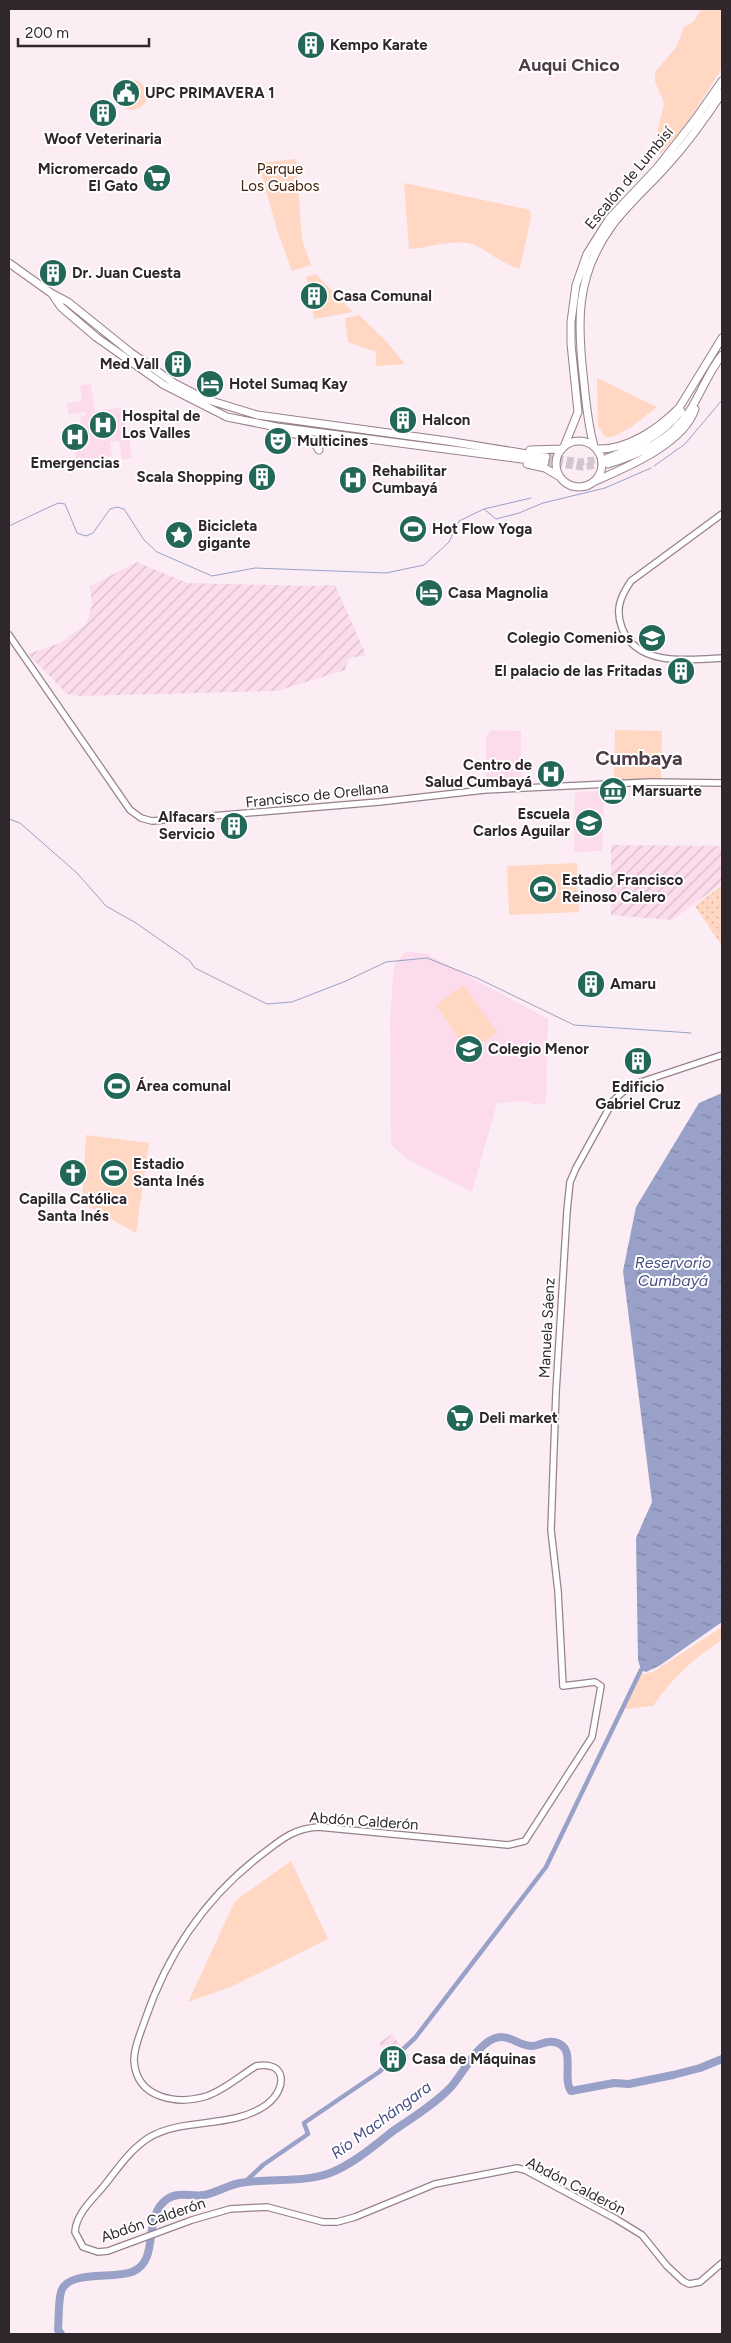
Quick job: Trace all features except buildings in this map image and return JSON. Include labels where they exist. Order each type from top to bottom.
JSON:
[{"type":"main road","name":"Escalón de Lumbisí","points":[[563,448],[578,412],[571,344],[571,322],[576,284],[587,254],[609,219],[657,168],[694,121],[722,81]]},
{"type":"main road","name":"Escalón de Lumbisí","points":[[595,447],[587,419],[579,342],[580,308],[585,278],[595,254],[610,228],[666,167],[700,125],[722,93]]},
{"type":"main road","points":[[9,263],[51,293],[68,302],[130,352],[174,383],[213,402],[257,415],[447,441],[537,451],[563,448]]},
{"type":"main road","points":[[51,293],[61,307],[96,337],[170,389],[227,417],[277,427],[436,448],[546,459],[447,441]]},
{"type":"main road","points":[[562,479],[557,467],[559,454],[569,444],[582,441],[595,447],[620,446],[655,428],[679,408],[722,338]]},
{"type":"main road","points":[[436,448],[472,457],[535,465],[577,486],[593,482],[621,469],[674,438],[690,419],[711,370],[722,355]]},
{"type":"main road","points":[[690,390],[681,412],[666,428],[608,461],[649,448],[670,434],[682,423],[700,394]]},
{"type":"main road","points":[[277,427],[307,436],[316,444],[319,450]]},
{"type":"main road","points":[[593,482],[602,469],[600,455],[595,447]]},
{"type":"street","points":[[711,370],[722,362]]},
{"type":"street","points":[[722,514],[630,581],[622,593],[618,613],[624,633],[630,643],[648,654],[674,660],[722,658]]},
{"type":"street","name":"Francisco de Orellana","points":[[9,635],[130,810],[146,820],[241,815],[484,790],[665,782],[722,783]]},
{"type":"street","name":"Manuela Sáenz","points":[[601,1686],[595,1682],[563,1686],[552,1511],[563,1255],[570,1182],[613,1101],[625,1090],[635,1084],[722,1055]]},
{"type":"street","name":"Abdón Calderón","points":[[601,1686],[592,1737],[525,1841],[508,1844],[318,1827],[302,1829],[294,1832],[254,1861],[206,1906],[167,1968],[150,2005],[136,2047],[134,2061],[141,2080],[147,2088],[160,2098],[191,2099],[208,2096],[256,2066],[264,2065],[275,2069],[282,2078],[282,2084],[276,2096],[256,2111],[161,2132],[140,2144],[80,2215],[75,2226],[75,2232],[79,2242],[90,2251],[108,2251],[212,2213],[251,2207],[267,2207],[323,2222],[337,2222],[355,2217],[435,2184],[517,2168],[525,2170],[642,2235],[667,2266],[689,2284],[700,2282],[722,2264]]},
{"type":"shaded area","name":"Hospital de Los Valles","points":[[91,384],[95,411],[122,407],[126,437],[129,437],[132,458],[122,460],[119,441],[110,442],[112,456],[76,461],[73,434],[82,433],[80,417],[86,416],[86,412],[68,414],[67,403],[82,401],[80,385]]},
{"type":"shaded area","points":[[137,562],[187,583],[335,585],[366,655],[349,658],[345,670],[277,691],[81,696],[67,694],[28,654],[60,643],[87,623],[92,604],[90,586]]},
{"type":"shaded area","points":[[491,730],[521,731],[521,784],[486,786],[486,737]]},
{"type":"shaded area","name":"Escuela Carlos Aguilar","points":[[601,791],[604,794],[602,851],[574,852],[575,792]]},
{"type":"shaded area","points":[[611,845],[722,846],[722,883],[672,920],[611,915]]},
{"type":"shaded area","name":"Colegio Menor","points":[[406,951],[427,954],[548,1019],[546,1103],[534,1105],[526,1101],[497,1103],[472,1192],[410,1161],[391,1145],[390,1019],[394,965]]},
{"type":"shaded area","points":[[392,2034],[410,2058],[398,2068],[379,2043]]},
{"type":"green space","points":[[701,9],[722,9],[722,68],[688,122],[660,155],[657,134],[664,103],[655,81],[655,72],[677,46],[684,27],[694,21]]},
{"type":"green space","points":[[132,80],[143,84],[147,95],[143,106],[132,110],[121,106],[117,95],[121,84]]},
{"type":"green space","name":"Parque Los Guabos","points":[[296,159],[302,240],[311,265],[292,271],[279,236],[258,163]]},
{"type":"green space","points":[[404,183],[530,210],[531,217],[520,268],[510,266],[472,244],[449,243],[409,249]]},
{"type":"green space","points":[[316,274],[353,312],[314,319],[306,277]]},
{"type":"green space","points":[[359,315],[386,341],[405,364],[376,366],[376,352],[348,342],[345,318]]},
{"type":"green space","points":[[597,378],[657,407],[625,431],[611,437],[605,437],[598,426]]},
{"type":"green space","points":[[615,730],[662,731],[661,781],[614,780]]},
{"type":"green space","name":"Estadio Francisco Reinoso Calero","points":[[577,863],[579,912],[509,915],[507,866]]},
{"type":"green space","points":[[722,885],[722,946],[695,906]]},
{"type":"green space","points":[[464,985],[497,1033],[468,1053],[436,1005]]},
{"type":"green space","name":"Estadio Santa Inés","points":[[86,1135],[149,1143],[136,1233],[82,1203]]},
{"type":"green space","points":[[722,1627],[722,1640],[684,1669],[653,1706],[625,1709],[642,1674],[653,1672]]},
{"type":"green space","points":[[291,1861],[328,1939],[233,1986],[188,2002],[235,1901]]},
{"type":"water","name":"Reservorio Cumbayá","points":[[722,1093],[722,1622],[659,1666],[646,1672],[641,1670],[638,1660],[636,1538],[652,1502],[623,1271],[636,1207],[699,1103]]},
{"type":"waterway","points":[[654,466],[685,444],[722,400]]},
{"type":"waterway","points":[[484,509],[496,519],[519,513],[543,503],[605,488],[651,468]]},
{"type":"waterway","points":[[9,526],[58,503],[65,504],[77,533],[86,536],[93,533],[110,509],[117,507],[124,509],[144,540],[157,552],[212,576],[255,568],[386,573],[424,565],[449,542],[459,521],[484,509],[531,498]]},
{"type":"waterway","points":[[9,819],[20,823],[77,873],[106,906],[136,923],[189,960],[195,968],[267,1004],[292,1002],[346,981],[386,962],[427,958],[477,978],[574,1025],[691,1033]]},
{"type":"waterway","points":[[245,2182],[263,2165],[308,2134],[304,2123],[379,2072],[415,2038],[546,1867],[641,1670]]},
{"type":"waterway","name":"Río Machángara","points":[[61,2334],[58,2330],[59,2306],[61,2292],[65,2285],[73,2280],[93,2276],[126,2274],[142,2265],[147,2257],[155,2216],[159,2207],[167,2199],[176,2195],[204,2195],[240,2183],[309,2178],[339,2169],[363,2154],[438,2099],[456,2081],[478,2050],[492,2039],[504,2037],[532,2046],[545,2042],[554,2042],[561,2045],[567,2056],[568,2085],[571,2091],[614,2083],[629,2084],[673,2075],[700,2068],[722,2059]]},
{"type":"tunnel","points":[[546,457],[581,462],[607,458]]},
{"type":"tunnel","points":[[545,462],[581,467],[608,464]]},
{"type":"place","name":"Kempo Karate","points":[[311,45]]},
{"type":"place","name":"UPC PRIMAVERA 1","points":[[126,93]]},
{"type":"place","name":"Woof Veterinaria","points":[[103,113]]},
{"type":"place","name":"Micromercado El Gato","points":[[157,178]]},
{"type":"place","name":"Dr. Juan Cuesta","points":[[53,273]]},
{"type":"place","name":"Casa Comunal","points":[[314,296]]},
{"type":"place","name":"Med Vall","points":[[178,364]]},
{"type":"place","name":"Hotel Sumaq Kay","points":[[210,384]]},
{"type":"place","name":"Halcon","points":[[403,420]]},
{"type":"place","name":"Hospital de Los Valles","points":[[103,425]]},
{"type":"place","name":"Emergencias","points":[[75,437]]},
{"type":"place","name":"Multicines","points":[[278,441]]},
{"type":"place","name":"Scala Shopping","points":[[262,477]]},
{"type":"place","name":"Rehabilitar Cumbayá","points":[[353,480]]},
{"type":"place","name":"Hot Flow Yoga","points":[[413,529]]},
{"type":"place","name":"Bicicleta gigante","points":[[179,535]]},
{"type":"place","name":"Casa Magnolia","points":[[429,593]]},
{"type":"place","name":"Colegio Comenios","points":[[652,638]]},
{"type":"place","name":"El palacio de las Fritadas","points":[[681,671]]},
{"type":"place","name":"Centro de Salud Cumbayá","points":[[551,774]]},
{"type":"place","name":"Marsuarte","points":[[613,791]]},
{"type":"place","name":"Escuela Carlos Aguilar","points":[[589,823]]},
{"type":"place","name":"Alfacars Servicio","points":[[234,826]]},
{"type":"place","name":"Estadio Francisco Reinoso Calero","points":[[543,889]]},
{"type":"place","name":"Amaru","points":[[591,984]]},
{"type":"place","name":"Colegio Menor","points":[[469,1049]]},
{"type":"place","name":"Edificio Gabriel Cruz","points":[[638,1061]]},
{"type":"place","name":"Área comunal","points":[[117,1086]]},
{"type":"place","name":"Capilla Católica Santa Inés","points":[[73,1173]]},
{"type":"place","name":"Estadio Santa Inés","points":[[114,1173]]},
{"type":"place","name":"Deli market","points":[[460,1418]]},
{"type":"place","name":"Casa de Máquinas","points":[[393,2059]]},
{"type":"district","name":"Auqui Chico","points":[[569,65]]},
{"type":"district","name":"Cumbaya","points":[[639,758]]}]
